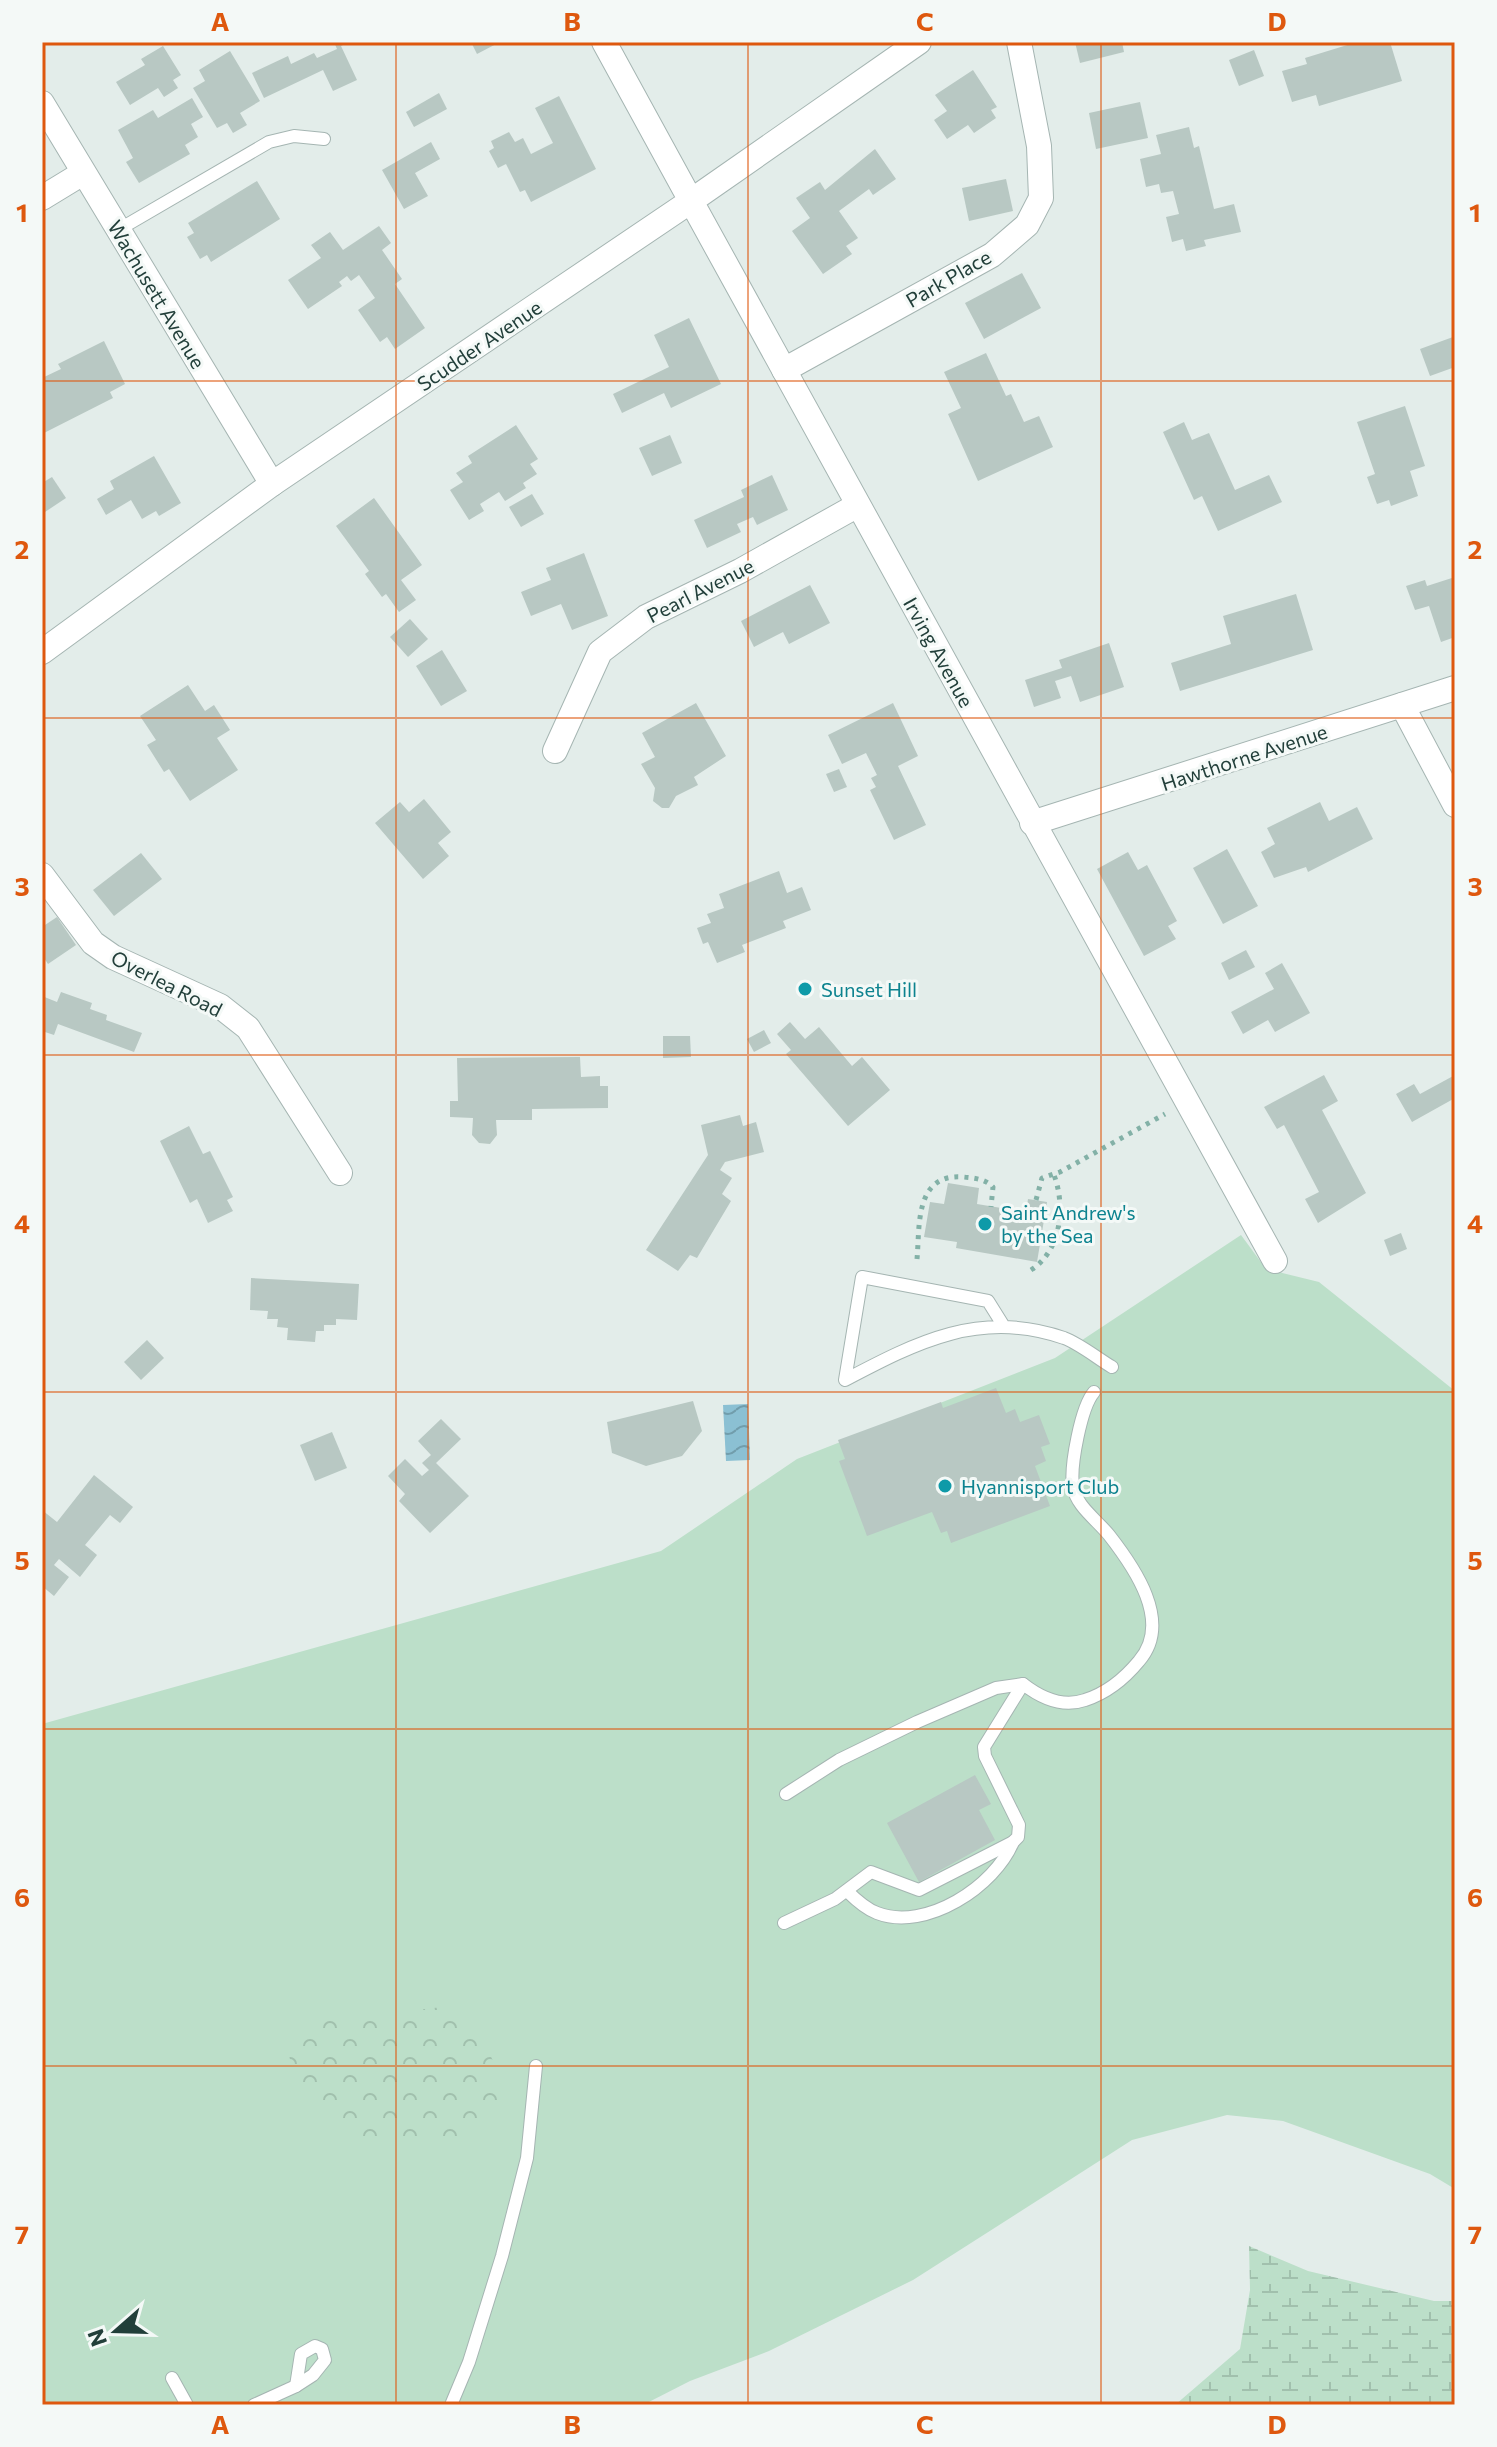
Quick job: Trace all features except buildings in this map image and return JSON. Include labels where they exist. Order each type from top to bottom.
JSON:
[{"type":"street","name":"Irving Avenue","points":[[604,42],[1275,1261]]},
{"type":"street","name":"Scudder Avenue","points":[[42,652],[272,484],[691,201],[919,42]]},
{"type":"street","name":"Park Place","points":[[784,370],[992,255],[1027,225],[1041,198],[1039,146],[1019,42]]},
{"type":"street","name":"Wachusett Avenue","points":[[42,103],[272,484]]},
{"type":"street","points":[[42,198],[83,173]]},
{"type":"street","name":"Pearl Avenue","points":[[555,751],[600,652],[646,617],[740,571],[858,505]]},
{"type":"street","name":"Hawthorne Avenue","points":[[1032,823],[1455,688]]},
{"type":"street","points":[[1402,705],[1455,805]]},
{"type":"street","name":"Overlea Road","points":[[42,875],[93,943],[113,957],[220,1006],[248,1028],[340,1173]]},
{"type":"lane","points":[[118,230],[269,142],[294,136],[324,139]]},
{"type":"lane","points":[[1003,1325],[988,1301],[862,1277],[845,1380],[920,1341],[1003,1325],[1065,1339],[1112,1367]]},
{"type":"lane","points":[[786,1794],[839,1760],[996,1688],[1023,1684],[1051,1701],[1084,1701],[1126,1677],[1143,1656],[1151,1637],[1151,1609],[1140,1581],[1109,1535],[1080,1503],[1073,1488],[1073,1469],[1084,1406],[1094,1392]]},
{"type":"lane","points":[[784,1923],[847,1891],[871,1872],[919,1890],[1018,1837],[1019,1825],[985,1756],[984,1747],[1023,1684]]},
{"type":"lane","points":[[847,1891],[876,1913],[899,1918],[934,1911],[992,1876],[1005,1861],[1013,1842]]},
{"type":"lane","points":[[451,2405],[469,2362],[498,2271],[527,2158],[536,2066]]},
{"type":"lane","points":[[172,2378],[187,2405]]},
{"type":"lane","points":[[254,2405],[296,2386]]},
{"type":"path","points":[[1036,1200],[1038,1183],[1165,1114]]},
{"type":"path","points":[[1031,1270],[1042,1263],[1056,1236],[1061,1204],[1054,1175]]},
{"type":"path","points":[[917,1259],[922,1201],[930,1189],[954,1176],[978,1179],[993,1187],[991,1207]]},
{"type":"green space","name":"Hyannisport Club","points":[[1241,1235],[1266,1269],[1319,1282],[1455,1391],[1455,2189],[1430,2174],[1283,2121],[1227,2115],[1132,2140],[913,2280],[769,2351],[690,2381],[643,2405],[42,2405],[42,1724],[661,1551],[797,1459],[1055,1358]]},
{"type":"green space","points":[[442,2007],[471,2015],[506,2088],[503,2107],[461,2144],[374,2147],[343,2130],[297,2091],[289,2055],[315,2022]]},
{"type":"green space","points":[[1249,2246],[1308,2271],[1434,2301],[1455,2301],[1455,2405],[1175,2405],[1240,2349],[1250,2290]]},
{"type":"water","points":[[748,1404],[750,1460],[726,1461],[723,1405]]},
{"type":"place","name":"Sunset Hill","points":[[805,989]]},
{"type":"place","name":"Saint Andrew's by the Sea","points":[[985,1224]]},
{"type":"place","name":"Hyannisport Club","points":[[945,1486]]}]
